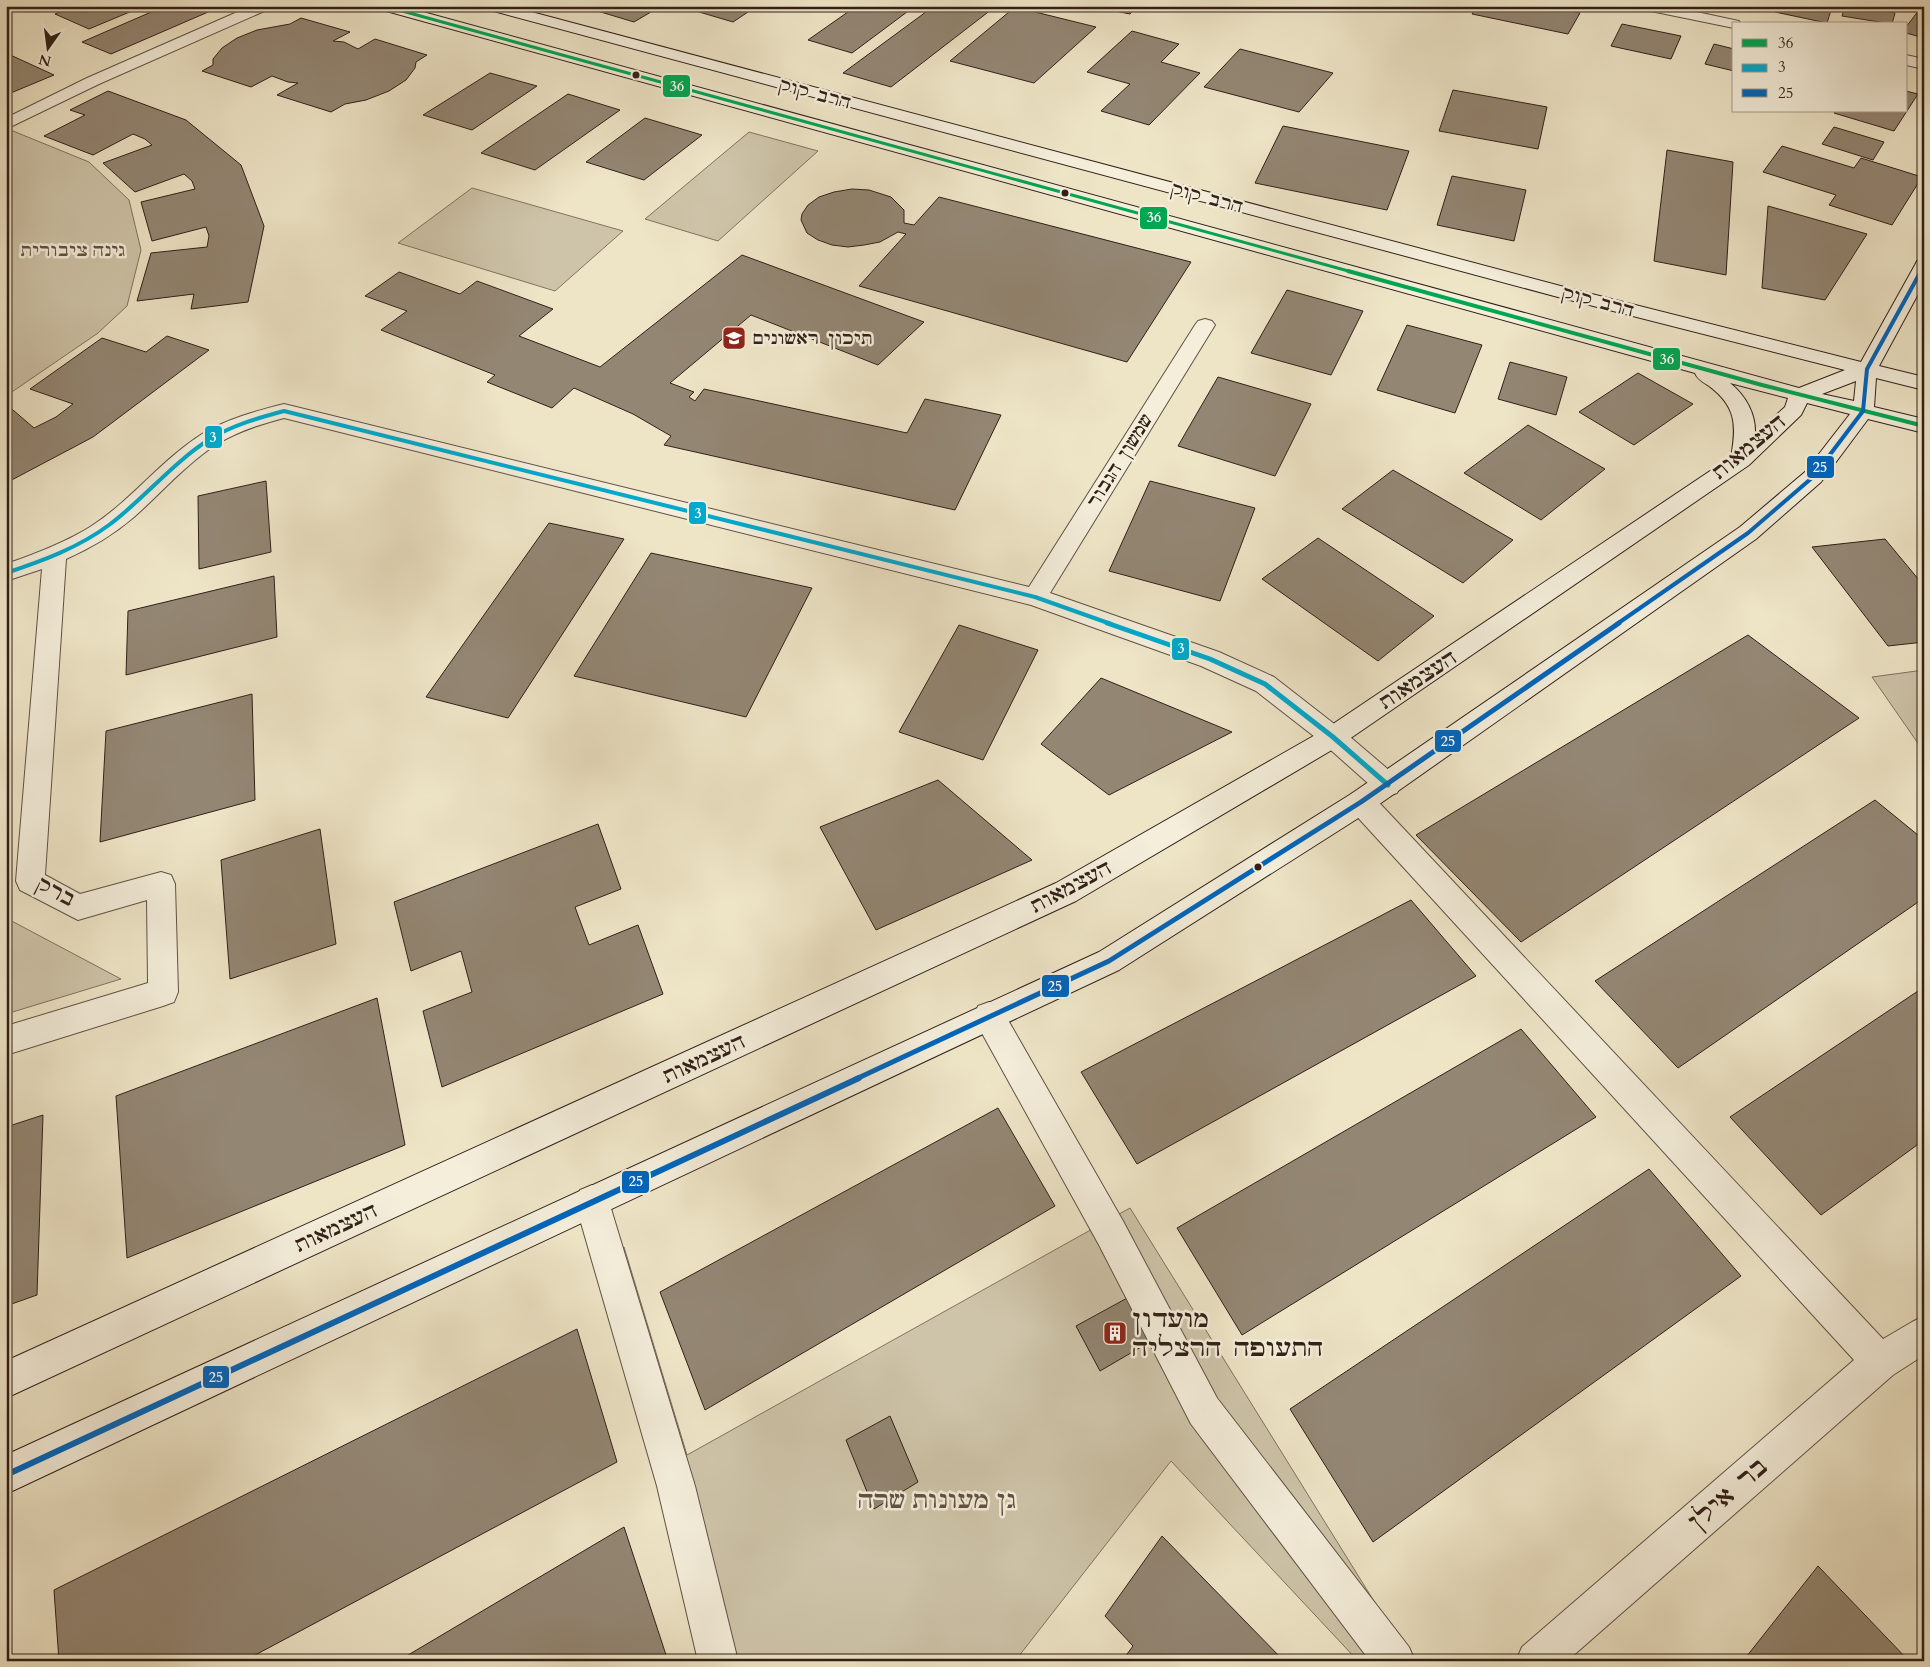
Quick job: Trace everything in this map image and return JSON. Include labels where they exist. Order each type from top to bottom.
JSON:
[{"type":"street","points":[[6,124],[93,81],[264,6]]},
{"type":"street","name":"הרב קוק","points":[[384,6],[1798,395],[1924,426]]},
{"type":"street","name":"הרב קוק","points":[[491,6],[1555,290],[1924,384]]},
{"type":"street","points":[[1646,6],[1732,24]]},
{"type":"street","points":[[1908,60],[1924,64]]},
{"type":"street","points":[[6,1475],[1109,961],[1388,784],[1748,532],[1813,477],[1863,411],[1867,369],[1924,265]]},
{"type":"street","name":"שמשון הגבור","points":[[1035,597],[1205,325]]},
{"type":"street","points":[[1681,363],[1702,372],[1718,383],[1738,402],[1746,426],[1746,438],[1741,460]]},
{"type":"street","name":"העצמאות","points":[[6,1380],[1066,892],[1333,737],[1741,460],[1794,410],[1798,395],[1867,369]]},
{"type":"street","points":[[6,573],[55,554],[110,524],[192,452],[224,431],[253,419],[284,411],[1035,597],[1210,659],[1265,684],[1333,737],[1388,784]]},
{"type":"street","name":"ברק","points":[[6,1041],[162,992],[161,884],[78,907],[30,881],[55,554]]},
{"type":"street","points":[[1360,802],[1880,1362]]},
{"type":"street","points":[[989,1016],[1111,1233],[1204,1411],[1395,1661]]},
{"type":"street","points":[[592,1202],[676,1486],[718,1661]]},
{"type":"street","name":"בר אילן","points":[[1536,1661],[1880,1362],[1924,1334]]},
{"type":"green space","name":"גינה ציבורית","points":[[13,131],[89,162],[129,200],[141,250],[127,306],[98,333],[6,396],[6,134]]},
{"type":"green space","points":[[749,132],[818,151],[718,241],[645,219]]},
{"type":"green space","points":[[472,188],[623,231],[555,291],[398,243]]},
{"type":"green space","points":[[1924,670],[1924,752],[1872,677]]},
{"type":"green space","points":[[6,918],[121,979],[6,1014]]},
{"type":"green space","name":"גן מעונות שרה","points":[[1130,1208],[1408,1656],[1403,1661],[1358,1661],[1171,1461],[1015,1661],[706,1661],[595,1260],[624,1247],[687,1455]]},
{"type":"building","points":[[75,6],[144,6],[89,29],[55,14]]},
{"type":"building","points":[[165,6],[222,6],[111,54],[82,42]]},
{"type":"building","points":[[600,6],[661,6],[634,22],[594,10]]},
{"type":"building","points":[[693,6],[757,6],[733,22],[689,9]]},
{"type":"building","points":[[852,6],[915,6],[852,53],[808,40],[855,7]]},
{"type":"building","points":[[934,6],[996,6],[891,87],[843,73]]},
{"type":"building","points":[[1090,6],[1136,6],[1130,14]]},
{"type":"building","points":[[1477,6],[1548,6],[1580,13],[1568,34],[1472,14]]},
{"type":"building","points":[[1777,6],[1832,7],[1827,22],[1775,12]]},
{"type":"building","points":[[1845,6],[1860,6],[1895,13],[1893,22],[1880,22],[1842,16]]},
{"type":"building","points":[[1922,6],[1924,6],[1924,38],[1908,34],[1908,24]]},
{"type":"building","points":[[1015,7],[1096,27],[1034,83],[950,61]]},
{"type":"building","points":[[301,18],[350,32],[333,41],[344,42],[358,49],[375,39],[427,55],[416,62],[415,68],[406,80],[389,91],[366,100],[345,104],[331,112],[277,95],[298,83],[288,82],[272,76],[251,87],[202,71],[213,65],[213,59],[222,48],[237,38],[257,30],[290,24]]},
{"type":"building","points":[[1622,24],[1681,36],[1671,59],[1611,46]]},
{"type":"building","points":[[1132,31],[1179,44],[1161,62],[1200,73],[1149,125],[1101,111],[1130,84],[1087,72]]},
{"type":"building","points":[[1714,44],[1732,48],[1732,71],[1705,64]]},
{"type":"building","points":[[1240,49],[1333,73],[1299,112],[1204,87]]},
{"type":"building","points":[[6,53],[54,75],[6,95]]},
{"type":"building","points":[[490,73],[537,86],[472,130],[423,115]]},
{"type":"building","points":[[1453,90],[1547,107],[1538,149],[1439,131]]},
{"type":"building","points":[[108,91],[186,120],[241,165],[264,226],[248,302],[191,309],[194,294],[137,301],[151,253],[207,247],[209,236],[206,227],[152,241],[141,202],[195,189],[192,181],[184,174],[135,192],[103,163],[152,145],[145,139],[133,134],[93,155],[44,136],[85,115],[70,110]]},
{"type":"building","points":[[1908,92],[1918,94],[1908,109]]},
{"type":"building","points":[[568,94],[620,110],[535,170],[481,153]]},
{"type":"building","points":[[1834,112],[1906,112],[1894,131]]},
{"type":"building","points":[[645,118],[702,135],[644,180],[586,162]]},
{"type":"building","points":[[1283,126],[1409,151],[1387,210],[1255,183]]},
{"type":"building","points":[[1834,127],[1884,142],[1873,160],[1822,144]]},
{"type":"building","points":[[1782,146],[1854,168],[1861,158],[1922,177],[1892,225],[1829,205],[1836,195],[1763,172]]},
{"type":"building","points":[[1667,150],[1733,162],[1726,275],[1654,261]]},
{"type":"building","points":[[1452,176],[1526,190],[1514,241],[1437,225]]},
{"type":"building","points":[[852,189],[869,190],[891,197],[904,210],[904,223],[914,225],[939,197],[1191,262],[1127,362],[859,286],[906,234],[898,232],[880,242],[864,245],[848,247],[832,245],[818,240],[807,233],[801,220],[802,214],[808,205],[819,197]]},
{"type":"building","points":[[1768,206],[1867,234],[1825,300],[1762,288]]},
{"type":"building","points":[[742,255],[924,322],[878,365],[751,315],[670,383],[694,392],[689,397],[695,401],[704,389],[907,433],[925,399],[1001,415],[955,510],[664,445],[671,436],[633,414],[574,388],[552,408],[487,382],[495,375],[381,330],[407,311],[365,296],[399,272],[460,294],[477,281],[553,309],[519,336],[600,367]]},
{"type":"building","points":[[1287,290],[1363,311],[1331,375],[1251,353]]},
{"type":"building","points":[[1407,325],[1482,345],[1455,413],[1377,390]]},
{"type":"building","points":[[167,336],[209,350],[93,437],[6,483],[6,404],[34,428],[56,417],[73,404],[30,389],[102,338],[146,352]]},
{"type":"building","points":[[1510,362],[1567,377],[1556,415],[1498,399]]},
{"type":"building","points":[[1638,373],[1693,404],[1634,445],[1579,412]]},
{"type":"building","points":[[1218,377],[1311,404],[1275,476],[1178,446]]},
{"type":"building","points":[[1528,425],[1605,469],[1541,520],[1464,473]]},
{"type":"building","points":[[1393,470],[1513,540],[1463,583],[1342,509]]},
{"type":"building","points":[[266,481],[271,552],[199,569],[198,496]]},
{"type":"building","points":[[1150,481],[1255,508],[1220,601],[1109,571]]},
{"type":"building","points":[[549,523],[624,539],[508,718],[426,697]]},
{"type":"building","points":[[1318,538],[1434,616],[1378,661],[1262,579]]},
{"type":"building","points":[[1885,539],[1924,586],[1924,642],[1888,646],[1812,547]]},
{"type":"building","points":[[651,553],[812,588],[746,717],[574,676]]},
{"type":"building","points":[[274,576],[277,637],[126,675],[128,611]]},
{"type":"building","points":[[959,625],[1038,650],[983,760],[899,732]]},
{"type":"building","points":[[1748,635],[1859,718],[1521,942],[1416,835]]},
{"type":"building","points":[[1101,678],[1232,732],[1109,795],[1041,744]]},
{"type":"building","points":[[252,694],[255,800],[100,842],[106,731]]},
{"type":"building","points":[[938,780],[1032,860],[876,930],[820,827]]},
{"type":"building","points":[[1875,800],[1924,840],[1924,898],[1678,1068],[1595,981]]},
{"type":"building","points":[[598,824],[621,889],[575,907],[589,945],[638,925],[663,994],[442,1087],[423,1011],[472,992],[461,951],[411,971],[394,902]]},
{"type":"building","points":[[320,829],[336,944],[230,979],[221,860]]},
{"type":"building","points":[[1411,900],[1476,976],[1137,1164],[1081,1072]]},
{"type":"building","points":[[1924,987],[1924,1140],[1821,1215],[1730,1117]]},
{"type":"building","points":[[377,998],[405,1145],[127,1258],[116,1096]]},
{"type":"building","points":[[1521,1029],[1596,1117],[1242,1335],[1177,1228]]},
{"type":"building","points":[[998,1108],[1055,1206],[705,1410],[660,1292]]},
{"type":"building","points":[[43,1115],[37,1295],[6,1306],[6,1127]]},
{"type":"building","points":[[1649,1169],[1741,1276],[1373,1542],[1290,1409]]},
{"type":"building","name":"מועדון התעופה הרצליה","points":[[1129,1297],[1153,1340],[1100,1371],[1076,1326]]},
{"type":"building","points":[[577,1329],[617,1462],[244,1661],[59,1661],[54,1590]]},
{"type":"building","points":[[890,1416],[918,1482],[874,1509],[846,1440]]},
{"type":"building","points":[[624,1527],[668,1661],[398,1661]]},
{"type":"building","points":[[1162,1536],[1284,1661],[1122,1661],[1133,1646],[1105,1616]]},
{"type":"building","points":[[1818,1566],[1909,1661],[1743,1661]]},
{"type":"transit line","name":"36","points":[[384,6],[1762,385],[1924,426]]},
{"type":"transit line","name":"25","points":[[6,1475],[1109,961],[1361,802],[1748,533],[1813,477],[1863,411],[1867,369],[1924,265]]},
{"type":"transit line","name":"3","points":[[6,573],[60,553],[86,540],[125,512],[180,462],[210,439],[240,424],[284,411],[1035,597],[1210,659],[1265,684],[1333,737],[1388,785]]},
{"type":"place","name":"תיכון ראשונים","points":[[734,338]]},
{"type":"place","name":"מועדון התעופה הרצליה","points":[[1115,1333]]}]
